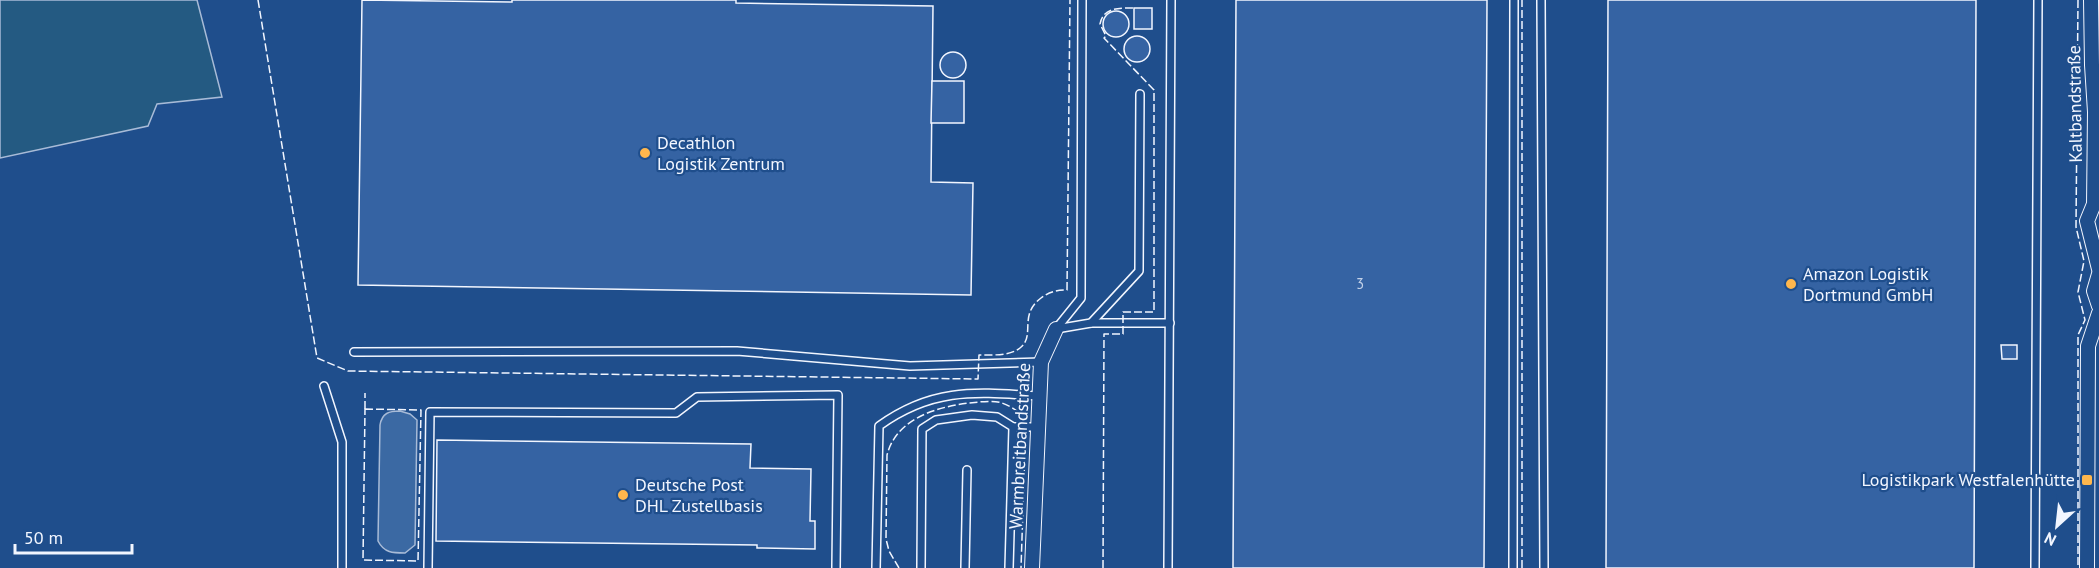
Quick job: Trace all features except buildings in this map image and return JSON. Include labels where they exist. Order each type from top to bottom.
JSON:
[{"type":"street","name":"Kaltbandstraße","points":[[2091,0],[2097,210],[2089,212],[2087,221],[2099,269]]},
{"type":"street","points":[[2099,274],[2094,291],[2099,306]]},
{"type":"street","points":[[2087,568],[2094,399],[2088,372],[2088,346],[2099,313]]},
{"type":"street","name":"Warmbreitbandstraße","points":[[1032,568],[1041,362],[1056,329]]},
{"type":"street","points":[[2088,372],[2099,352]]},
{"type":"lane","points":[[1056,329],[1081,298],[1082,0]]},
{"type":"lane","points":[[1168,568],[1171,0]]},
{"type":"lane","points":[[1513,568],[1514,0]]},
{"type":"lane","points":[[1541,0],[1544,568]]},
{"type":"lane","points":[[2035,568],[2038,0]]},
{"type":"lane","points":[[1091,323],[1139,271],[1140,94]]},
{"type":"lane","points":[[1056,329],[1091,323],[1170,323]]},
{"type":"lane","points":[[354,352],[737,351],[910,366],[1041,362]]},
{"type":"lane","points":[[324,386],[342,442],[342,568]]},
{"type":"lane","points":[[876,568],[879,426],[896,414],[933,398],[976,392],[1039,396]]},
{"type":"lane","points":[[428,568],[430,412],[676,413],[697,397],[838,395],[836,568]]},
{"type":"lane","points":[[921,568],[922,429],[936,420],[972,415],[997,417],[1013,427],[1038,428]]},
{"type":"lane","points":[[1009,568],[1013,427]]},
{"type":"lane","points":[[965,568],[967,470]]},
{"type":"shaded area","points":[[0,0],[197,0],[222,97],[157,104],[148,126],[0,158]]},
{"type":"shaded area","points":[[400,411],[410,414],[417,420],[415,545],[405,553],[386,550],[378,541],[380,425],[387,413]]},
{"type":"fence","points":[[258,0],[317,358],[348,371],[978,379],[979,355],[1006,354],[1016,351],[1027,338],[1028,318],[1034,305],[1050,293],[1067,290],[1070,0]]},
{"type":"fence","points":[[1522,0],[1522,568]]},
{"type":"fence","points":[[2078,0],[2076,227],[2084,261],[2078,292],[2085,320],[2078,335],[2078,568]]},
{"type":"fence","points":[[1103,568],[1104,334],[1123,334],[1123,312],[1154,312],[1154,90],[1104,38],[1106,36],[1100,24],[1108,11],[1134,8]]},
{"type":"fence","points":[[365,393],[365,409]]},
{"type":"fence","points":[[899,568],[889,551],[886,539],[887,455],[892,443],[899,432],[919,417],[956,405],[990,401],[1005,404],[1026,418],[1021,568]]},
{"type":"fence","points":[[365,409],[421,410],[418,561],[363,560],[365,409]]},
{"type":"place","name":"Decathlon Logistik Zentrum","points":[[645,153]]},
{"type":"place","name":"Amazon Logistik Dortmund GmbH","points":[[1791,284]]},
{"type":"place","name":"Logistikpark Westfalenhütte","points":[[2087,480]]},
{"type":"place","name":"Deutsche Post DHL Zustellbasis","points":[[623,495]]}]
